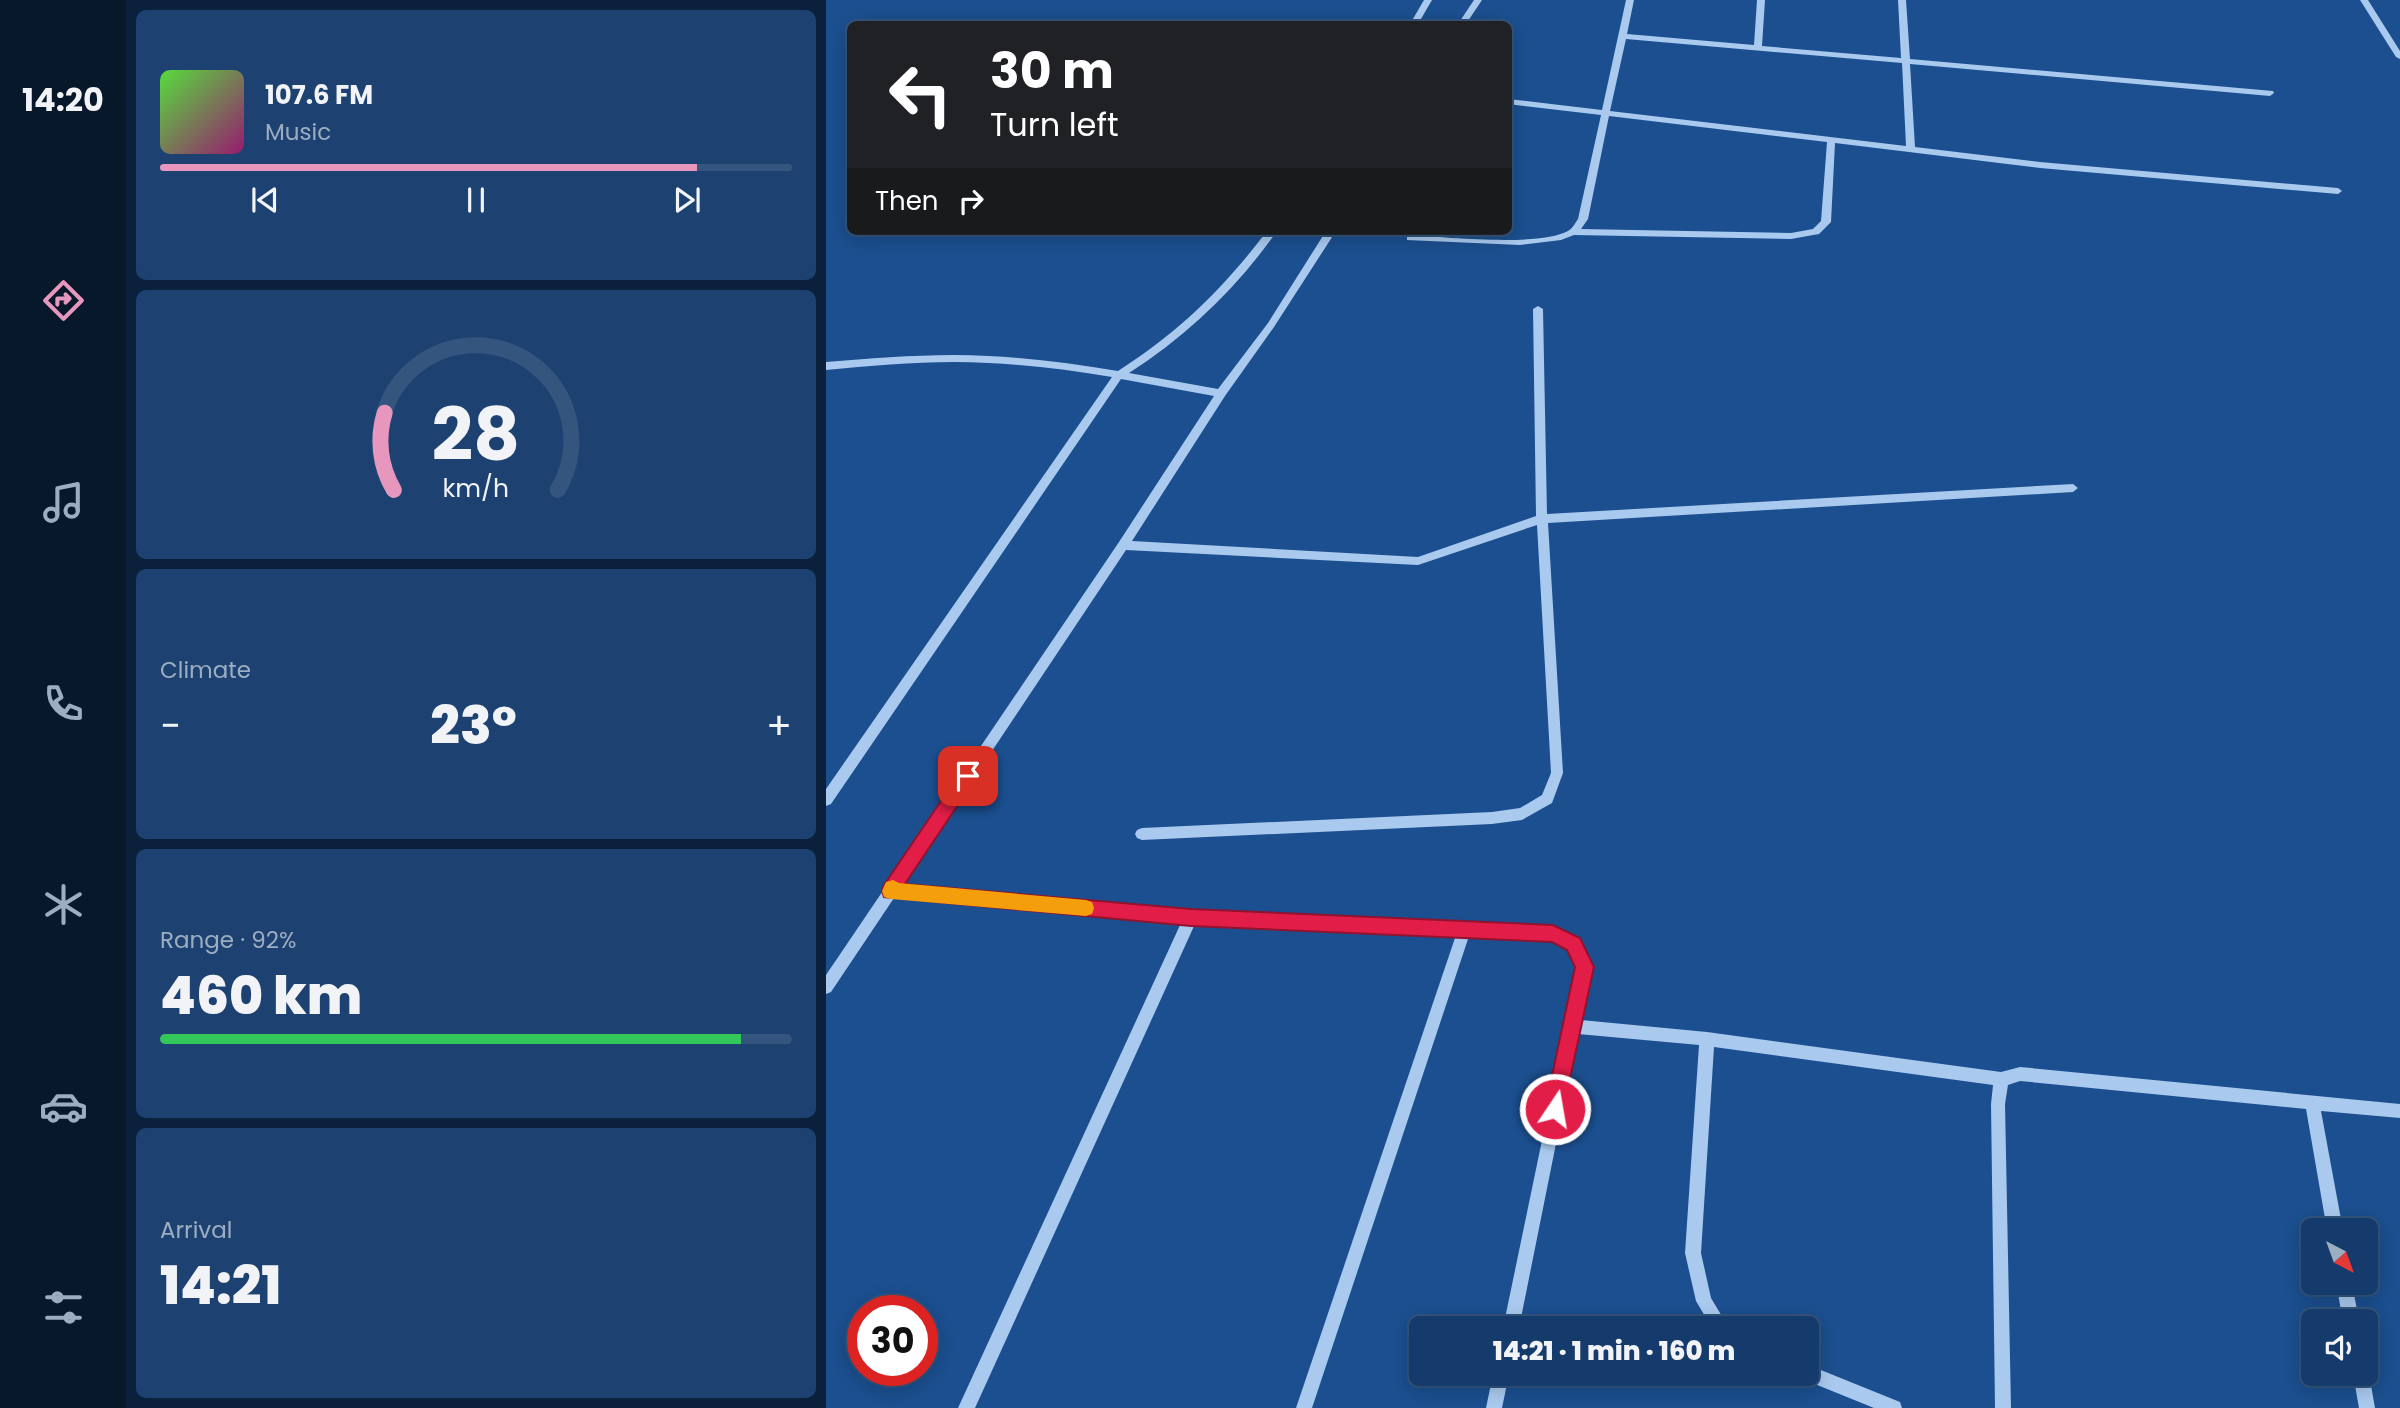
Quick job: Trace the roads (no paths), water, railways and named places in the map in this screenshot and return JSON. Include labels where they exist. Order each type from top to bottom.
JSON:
[{"type":"street","points":[[1416,21],[1428,0]]},
{"type":"street","points":[[1464,21],[1478,0]]},
{"type":"street","points":[[1573,232],[1583,219],[1630,0]]},
{"type":"street","points":[[1758,48],[1760,0]]},
{"type":"street","points":[[1902,0],[1911,150]]},
{"type":"street","points":[[2364,0],[2400,57]]},
{"type":"street","points":[[1623,36],[2270,93]]},
{"type":"street","points":[[1512,102],[2040,165],[2338,191]]},
{"type":"street","points":[[1410,238],[1531,241],[1556,239],[1573,232],[1791,236],[1816,232],[1826,222],[1831,141]]},
{"type":"street","points":[[826,800],[1118,376],[1164,346],[1199,318],[1239,276],[1269,235]]},
{"type":"street","points":[[826,986],[1123,545],[1221,393],[1271,326],[1328,235]]},
{"type":"street","points":[[1142,834],[1492,818],[1522,814],[1547,799],[1558,773],[1542,519],[1538,309]]},
{"type":"street","points":[[826,366],[945,358],[989,359],[1031,362],[1221,393]]},
{"type":"street","points":[[1123,545],[1418,561],[1451,553],[1518,525],[1542,519],[2073,488]]},
{"type":"street","points":[[891,891],[1191,917],[1553,933],[1574,944],[1585,967],[1513,1316]]},
{"type":"street","points":[[966,1408],[1191,917]]},
{"type":"street","points":[[1304,1408],[1464,931]]},
{"type":"street","points":[[1572,1026],[1707,1039],[2001,1079],[2021,1074],[2400,1111]]},
{"type":"street","points":[[1707,1039],[1693,1253],[1704,1301],[1713,1316]]},
{"type":"street","points":[[2001,1079],[1998,1104],[2003,1408]]},
{"type":"street","points":[[2312,1104],[2333,1218]]},
{"type":"street","points":[[1819,1377],[1894,1408]]},
{"type":"street","points":[[1494,1408],[1499,1386]]},
{"type":"street","points":[[2363,1386],[2367,1408]]}]
